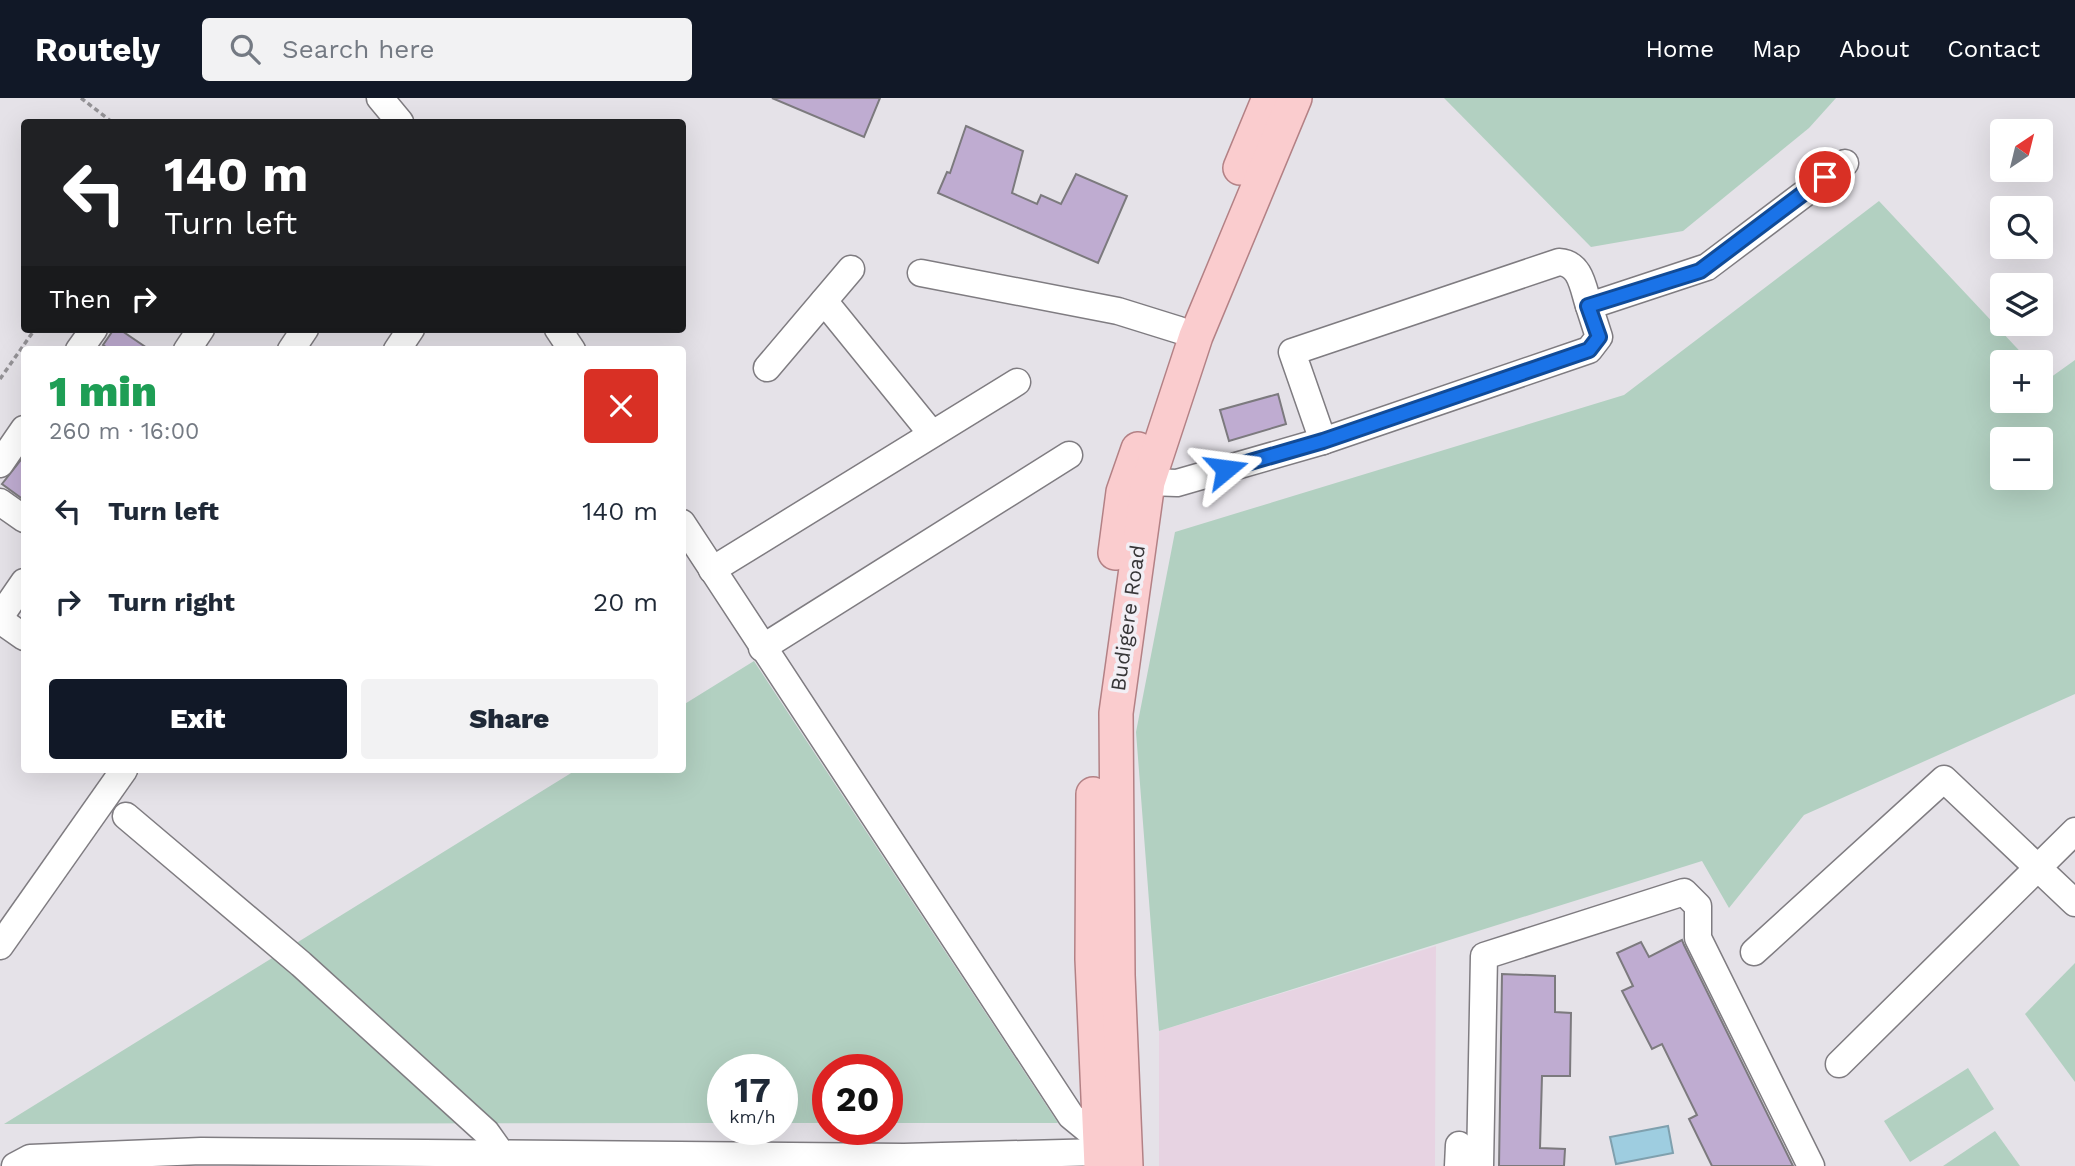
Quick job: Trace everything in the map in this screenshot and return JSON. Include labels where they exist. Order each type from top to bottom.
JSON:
[{"type":"main road","name":"Budigere Road","points":[[1110,1152],[1092,959],[1095,701],[1123,492],[1179,330],[1269,98]]},
{"type":"main road","name":"Budigere Road","points":[[1110,1152],[1118,975],[1115,713],[1148,482],[1196,336],[1295,98]]},
{"type":"street","points":[[380,98],[398,119]]},
{"type":"street","points":[[1588,306],[1707,267],[1845,163]]},
{"type":"street","points":[[1148,482],[1177,483],[1323,441],[1589,350],[1599,337],[1576,269],[1569,263],[1559,262],[1292,352],[1323,441]]},
{"type":"street","points":[[767,368],[851,269]]},
{"type":"street","points":[[921,273],[1118,311],[1179,330]]},
{"type":"street","points":[[824,301],[932,434]]},
{"type":"street","points":[[712,570],[1017,382]]},
{"type":"street","points":[[0,464],[21,433]]},
{"type":"street","points":[[762,648],[1069,455]]},
{"type":"street","points":[[0,502],[21,517]]},
{"type":"street","points":[[686,529],[1071,1116],[1110,1152]]},
{"type":"street","points":[[21,586],[0,618],[21,636]]},
{"type":"street","points":[[0,946],[122,773]]},
{"type":"street","points":[[1754,952],[1944,779],[2075,904]]},
{"type":"street","points":[[126,816],[331,992],[486,1132],[501,1153]]},
{"type":"street","points":[[1839,1064],[2075,831]]},
{"type":"street","points":[[1480,1166],[1484,956],[1684,892],[1698,906],[1698,938],[1811,1166]]},
{"type":"street","points":[[12,1158],[201,1151],[904,1157],[1110,1152]]},
{"type":"path","points":[[81,98],[108,119]]},
{"type":"path","points":[[0,379],[21,349]]},
{"type":"shaded area","points":[[1436,946],[1435,1166],[1159,1166],[1159,1031]]},
{"type":"green space","points":[[1444,98],[1836,98],[1809,128],[1683,231],[1591,247]]},
{"type":"green space","points":[[1879,201],[1990,319],[1990,336],[2006,336],[2019,350],[1990,350],[1990,413],[2053,413],[2053,376],[2075,360],[2075,694],[1804,815],[1729,908],[1702,861],[1159,1031],[1136,732],[1175,532],[1624,395]]},
{"type":"green space","points":[[754,661],[1058,1123],[903,1123],[903,1054],[812,1054],[812,1123],[798,1123],[798,1054],[707,1054],[707,1123],[4,1124],[571,773],[686,773],[686,703]]},
{"type":"green space","points":[[2075,963],[2075,1082],[2025,1014]]},
{"type":"green space","points":[[1968,1068],[1994,1109],[1910,1162],[1884,1121]]},
{"type":"green space","points":[[1995,1131],[2020,1166],[1943,1166]]},
{"type":"water","points":[[1668,1126],[1673,1153],[1616,1164],[1610,1137]]},
{"type":"building","points":[[772,98],[880,98],[864,137]]},
{"type":"building","points":[[966,126],[1023,151],[1012,193],[1037,204],[1041,195],[1061,204],[1076,174],[1127,196],[1098,263],[938,193],[947,172],[950,173]]},
{"type":"building","points":[[111,333],[125,333],[144,346],[104,346]]},
{"type":"building","points":[[1278,394],[1286,424],[1229,441],[1220,410]]},
{"type":"building","points":[[21,460],[21,498],[2,484]]},
{"type":"building","points":[[1682,940],[1793,1166],[1712,1166],[1689,1119],[1697,1115],[1662,1044],[1652,1049],[1622,991],[1633,986],[1617,953],[1641,942],[1649,957]]},
{"type":"building","points":[[1502,974],[1555,976],[1555,1012],[1571,1013],[1570,1076],[1542,1076],[1540,1148],[1565,1149],[1564,1166],[1499,1166]]},
{"type":"route","points":[[1226,469],[1323,441],[1589,350],[1596,345],[1599,337],[1588,306],[1700,271],[1825,177]]}]
